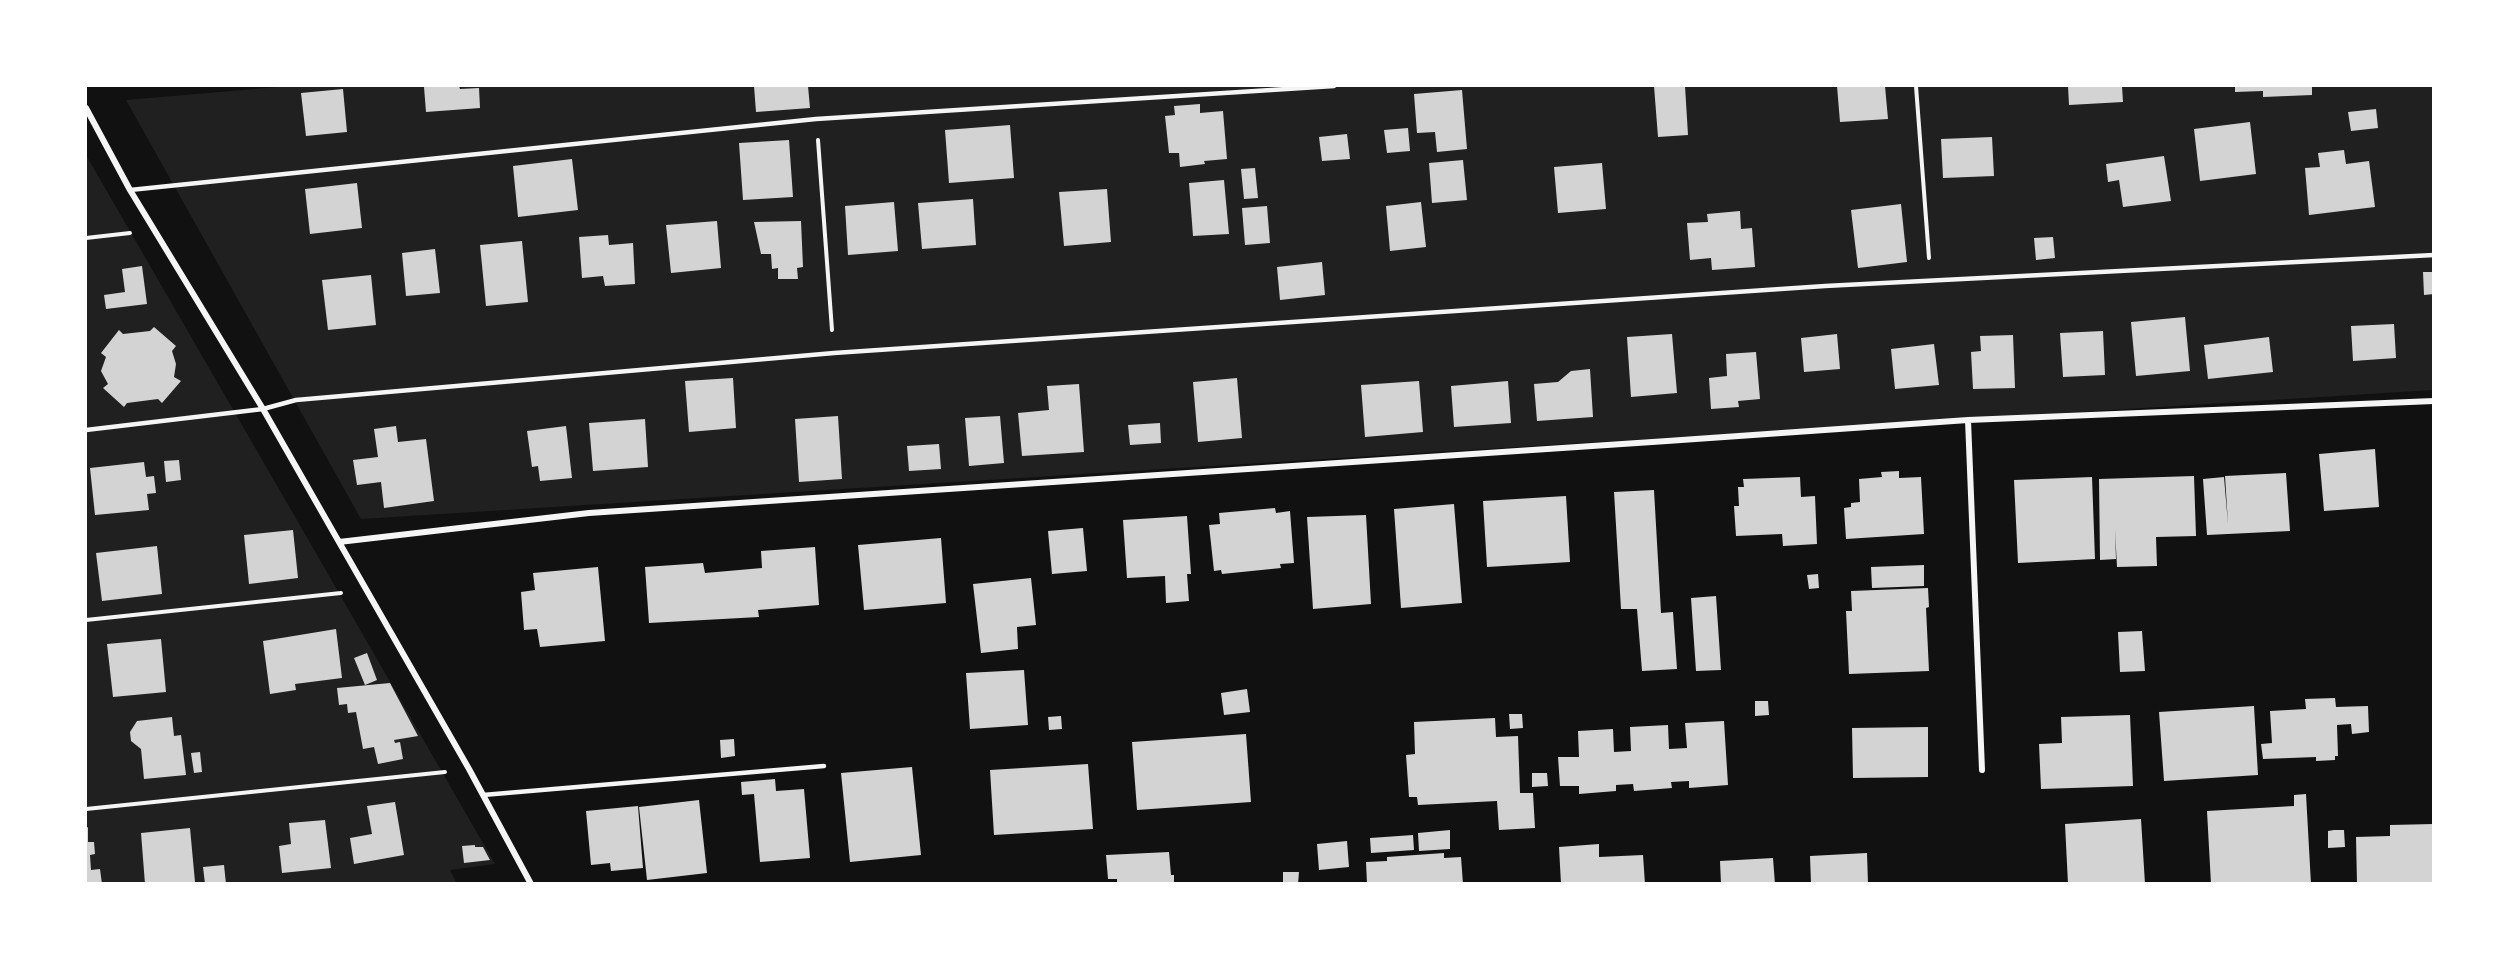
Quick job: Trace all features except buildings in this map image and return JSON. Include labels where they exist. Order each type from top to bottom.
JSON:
[{"type":"street","points":[[86,108],[130,189],[263,409],[469,769],[531,884]]},
{"type":"street","points":[[339,542],[601,513],[1968,420],[2433,401]]},
{"type":"street","points":[[1968,420],[1982,770]]},
{"type":"lane","points":[[130,189],[816,118],[1334,86]]},
{"type":"lane","points":[[86,430],[263,409],[296,400],[834,353],[1931,280],[2433,255]]},
{"type":"lane","points":[[483,795],[824,766]]},
{"type":"path","points":[[1916,86],[1931,280]]},
{"type":"path","points":[[816,118],[834,353]]},
{"type":"path","points":[[86,238],[155,231]]},
{"type":"path","points":[[86,621],[366,590]]},
{"type":"path","points":[[86,809],[469,769]]},
{"type":"shaded area","points":[[290,86],[2433,86],[2433,390],[361,519],[126,100]]},
{"type":"shaded area","points":[[86,155],[495,864],[450,870],[457,884],[86,883]]}]
